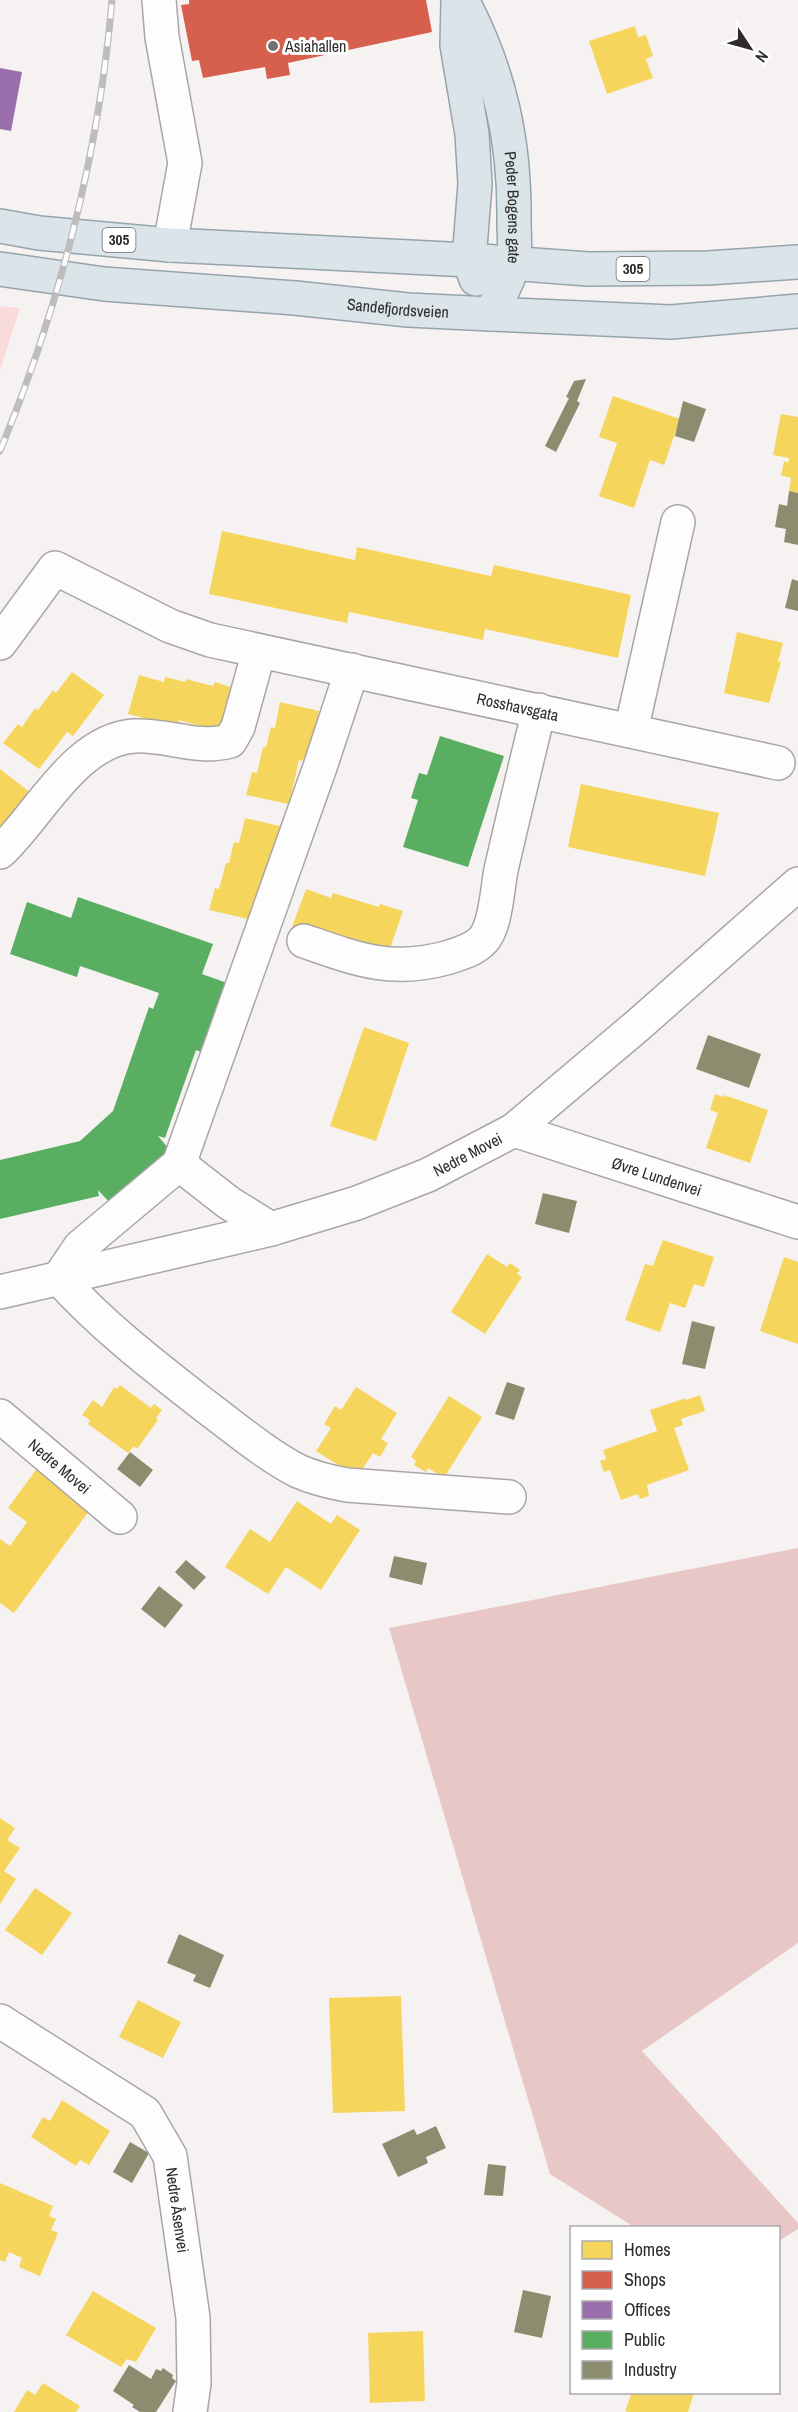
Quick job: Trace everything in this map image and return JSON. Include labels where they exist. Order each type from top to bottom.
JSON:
[{"type":"main road","name":"Peder Bogens gate","points":[[460,0],[457,45],[472,134],[475,184],[469,260],[491,314]]},
{"type":"main road","name":"Peder Bogens gate","points":[[460,0],[482,38],[501,97],[511,148],[514,200],[513,263],[491,314]]},
{"type":"main road","name":"305","points":[[0,226],[171,245],[469,260],[588,269],[708,268],[798,262]]},
{"type":"main road","name":"Sandefjordsveien","points":[[0,269],[104,284],[295,298],[408,310],[671,322],[798,311]]},
{"type":"street","points":[[159,0],[162,37],[185,163],[171,245]]},
{"type":"street","points":[[631,731],[678,522]]},
{"type":"street","name":"Rosshavsgata","points":[[0,643],[55,567],[170,626],[210,640],[778,763]]},
{"type":"street","points":[[0,852],[74,766],[108,743],[131,736],[215,745],[230,741],[238,727],[259,651]]},
{"type":"street","points":[[352,670],[179,1164],[80,1247],[59,1278],[78,1299],[170,1378],[261,1449],[299,1471],[322,1480],[347,1485],[509,1497]]},
{"type":"street","points":[[304,941],[381,965],[437,960],[463,953],[483,941],[490,929],[539,710]]},
{"type":"street","name":"Nedre Movei","points":[[0,1292],[271,1229],[357,1203],[428,1175],[514,1130],[638,1026],[798,884]]},
{"type":"street","name":"Øvre Lundenvei","points":[[514,1130],[798,1222]]},
{"type":"street","points":[[179,1164],[229,1203],[271,1229]]},
{"type":"street","name":"Nedre Movei","points":[[0,1416],[120,1517]]},
{"type":"street","name":"Nedre Åsenvei","points":[[0,2021],[145,2113],[170,2156],[193,2318],[194,2383],[190,2412]]},
{"type":"shaded area","points":[[0,306],[20,308],[0,370]]},
{"type":"shaded area","points":[[798,1548],[798,1943],[642,2051],[798,2223],[798,2229],[780,2240],[780,2226],[632,2226],[550,2174],[389,1628]]},
{"type":"building: Homes","points":[[635,26],[638,37],[646,35],[653,56],[646,59],[653,78],[607,94],[589,41]]},
{"type":"building: Homes","points":[[613,396],[680,419],[664,465],[650,460],[634,508],[599,496],[617,443],[599,437]]},
{"type":"building: Homes","points":[[781,414],[798,417],[798,493],[789,491],[791,478],[781,475],[784,461],[788,463],[789,458],[773,455]]},
{"type":"building: Homes","points":[[222,531],[355,560],[357,547],[491,576],[494,565],[631,595],[618,658],[485,629],[483,640],[349,612],[347,623],[209,594]]},
{"type":"building: Homes","points":[[737,632],[783,643],[778,661],[781,662],[769,703],[724,693]]},
{"type":"building: Homes","points":[[72,672],[104,695],[73,736],[67,732],[39,769],[3,743],[18,724],[22,727],[35,708],[38,710],[53,690],[56,693]]},
{"type":"building: Homes","points":[[139,675],[164,682],[165,677],[185,682],[186,679],[213,686],[215,682],[237,689],[225,733],[179,720],[178,727],[128,714]]},
{"type":"building: Homes","points":[[280,702],[319,711],[308,762],[299,760],[289,804],[246,795],[252,772],[257,773],[263,747],[266,747],[271,727],[275,728]]},
{"type":"building: Homes","points":[[0,769],[31,793],[0,833]]},
{"type":"building: Homes","points":[[581,784],[719,813],[705,876],[568,847]]},
{"type":"building: Homes","points":[[245,818],[284,827],[272,877],[264,874],[252,920],[209,910],[215,888],[219,889],[226,863],[229,863],[234,842],[239,843]]},
{"type":"building: Homes","points":[[306,889],[331,898],[333,893],[379,907],[380,904],[403,911],[388,954],[341,944],[292,927]]},
{"type":"building: Homes","points":[[364,1027],[409,1043],[376,1141],[330,1126]]},
{"type":"building: Homes","points":[[715,1094],[768,1110],[750,1163],[706,1148],[718,1113],[710,1110]]},
{"type":"building: Homes","points":[[663,1240],[714,1257],[704,1287],[694,1284],[685,1308],[670,1303],[660,1332],[625,1320],[645,1264],[653,1266]]},
{"type":"building: Homes","points":[[487,1254],[507,1267],[510,1263],[520,1270],[517,1274],[522,1277],[485,1334],[451,1312]]},
{"type":"building: Homes","points":[[784,1257],[798,1262],[798,1344],[760,1331]]},
{"type":"building: Homes","points":[[120,1385],[151,1408],[154,1404],[162,1410],[156,1418],[158,1420],[137,1449],[134,1446],[128,1453],[88,1424],[90,1420],[82,1415],[93,1400],[102,1407],[114,1387],[117,1389]]},
{"type":"building: Homes","points":[[356,1387],[397,1413],[381,1439],[388,1443],[380,1457],[373,1453],[357,1477],[316,1451],[331,1428],[324,1424],[335,1406],[341,1410]]},
{"type":"building: Homes","points":[[700,1395],[705,1411],[681,1419],[683,1425],[674,1428],[689,1470],[647,1485],[649,1496],[640,1499],[638,1494],[621,1500],[610,1470],[604,1472],[600,1461],[606,1459],[603,1450],[657,1431],[650,1410]]},
{"type":"building: Homes","points":[[449,1396],[482,1417],[444,1478],[428,1468],[426,1472],[414,1465],[416,1461],[411,1457]]},
{"type":"building: Homes","points":[[38,1467],[92,1507],[14,1613],[0,1603],[0,1539],[10,1546],[27,1522],[8,1508]]},
{"type":"building: Homes","points":[[297,1501],[331,1524],[337,1515],[360,1530],[321,1590],[286,1567],[268,1594],[225,1567],[250,1529],[270,1542]]},
{"type":"building: Homes","points":[[0,1818],[15,1828],[7,1840],[20,1848],[4,1871],[16,1879],[0,1904]]},
{"type":"building: Homes","points":[[35,1888],[72,1913],[42,1955],[5,1930]]},
{"type":"building: Homes","points":[[401,1996],[405,2111],[333,2113],[329,1998]]},
{"type":"building: Homes","points":[[138,2000],[181,2022],[163,2058],[119,2037]]},
{"type":"building: Homes","points":[[62,2100],[110,2131],[89,2165],[80,2160],[76,2166],[31,2137],[43,2117],[50,2121]]},
{"type":"building: Homes","points":[[0,2183],[53,2206],[49,2216],[56,2219],[51,2230],[58,2233],[40,2276],[19,2267],[22,2258],[9,2252],[5,2262],[0,2260]]},
{"type":"building: Homes","points":[[93,2291],[156,2328],[136,2362],[127,2359],[121,2367],[66,2335]]},
{"type":"building: Homes","points":[[423,2331],[425,2401],[370,2403],[368,2333]]},
{"type":"building: Homes","points":[[43,2383],[80,2406],[76,2412],[14,2412],[27,2390],[35,2395]]},
{"type":"building: Homes","points":[[631,2394],[693,2394],[688,2412],[625,2411]]},
{"type":"building: Shops","points":[[189,0],[426,0],[432,32],[288,63],[290,75],[267,79],[265,67],[203,78],[199,60],[192,61],[181,5],[189,4]]},
{"type":"building: Offices","points":[[0,68],[22,72],[11,131],[0,129]]},
{"type":"building: Public","points":[[440,736],[504,756],[468,867],[403,847],[418,800],[411,798],[419,773],[427,775]]},
{"type":"building: Public","points":[[78,897],[213,944],[202,974],[227,983],[203,1053],[196,1050],[165,1138],[158,1136],[170,1150],[110,1203],[98,1190],[99,1196],[0,1219],[0,1160],[80,1141],[113,1111],[149,1007],[153,1009],[159,993],[80,966],[77,977],[10,954],[27,902],[71,918]]},
{"type":"building: Industry","points":[[586,379],[577,401],[580,403],[556,452],[545,446],[569,398],[566,397],[574,381]]},
{"type":"building: Industry","points":[[683,401],[706,409],[694,442],[675,436]]},
{"type":"building: Industry","points":[[789,491],[798,493],[798,545],[784,542],[786,529],[775,527],[779,504],[787,506]]},
{"type":"building: Industry","points":[[792,579],[798,581],[798,611],[785,608]]},
{"type":"building: Industry","points":[[708,1035],[761,1054],[749,1088],[696,1069]]},
{"type":"building: Industry","points":[[543,1193],[577,1201],[569,1233],[535,1224]]},
{"type":"building: Industry","points":[[692,1321],[715,1327],[705,1369],[682,1364]]},
{"type":"building: Industry","points":[[507,1382],[525,1388],[514,1420],[495,1414]]},
{"type":"building: Industry","points":[[130,1452],[153,1470],[140,1487],[117,1469]]},
{"type":"building: Industry","points":[[394,1556],[427,1563],[422,1585],[389,1577]]},
{"type":"building: Industry","points":[[186,1560],[206,1577],[194,1590],[175,1572]]},
{"type":"building: Industry","points":[[159,1586],[183,1605],[165,1628],[141,1609]]},
{"type":"building: Industry","points":[[179,1934],[224,1955],[210,1988],[193,1981],[196,1975],[167,1963]]},
{"type":"building: Industry","points":[[436,2126],[446,2148],[426,2157],[428,2163],[398,2177],[382,2144],[414,2129],[417,2135]]},
{"type":"building: Industry","points":[[130,2142],[149,2153],[132,2183],[113,2172]]},
{"type":"building: Industry","points":[[488,2164],[506,2166],[503,2196],[484,2195]]},
{"type":"building: Industry","points":[[523,2290],[551,2296],[542,2338],[514,2332]]},
{"type":"building: Industry","points":[[129,2365],[151,2379],[156,2369],[161,2371],[163,2368],[173,2375],[172,2378],[176,2381],[156,2412],[140,2412],[132,2407],[134,2405],[113,2391]]},
{"type":"railway","points":[[0,451],[41,342],[73,230],[97,115],[112,0]]},
{"type":"place","name":"Asiahallen","points":[[273,46]]}]
